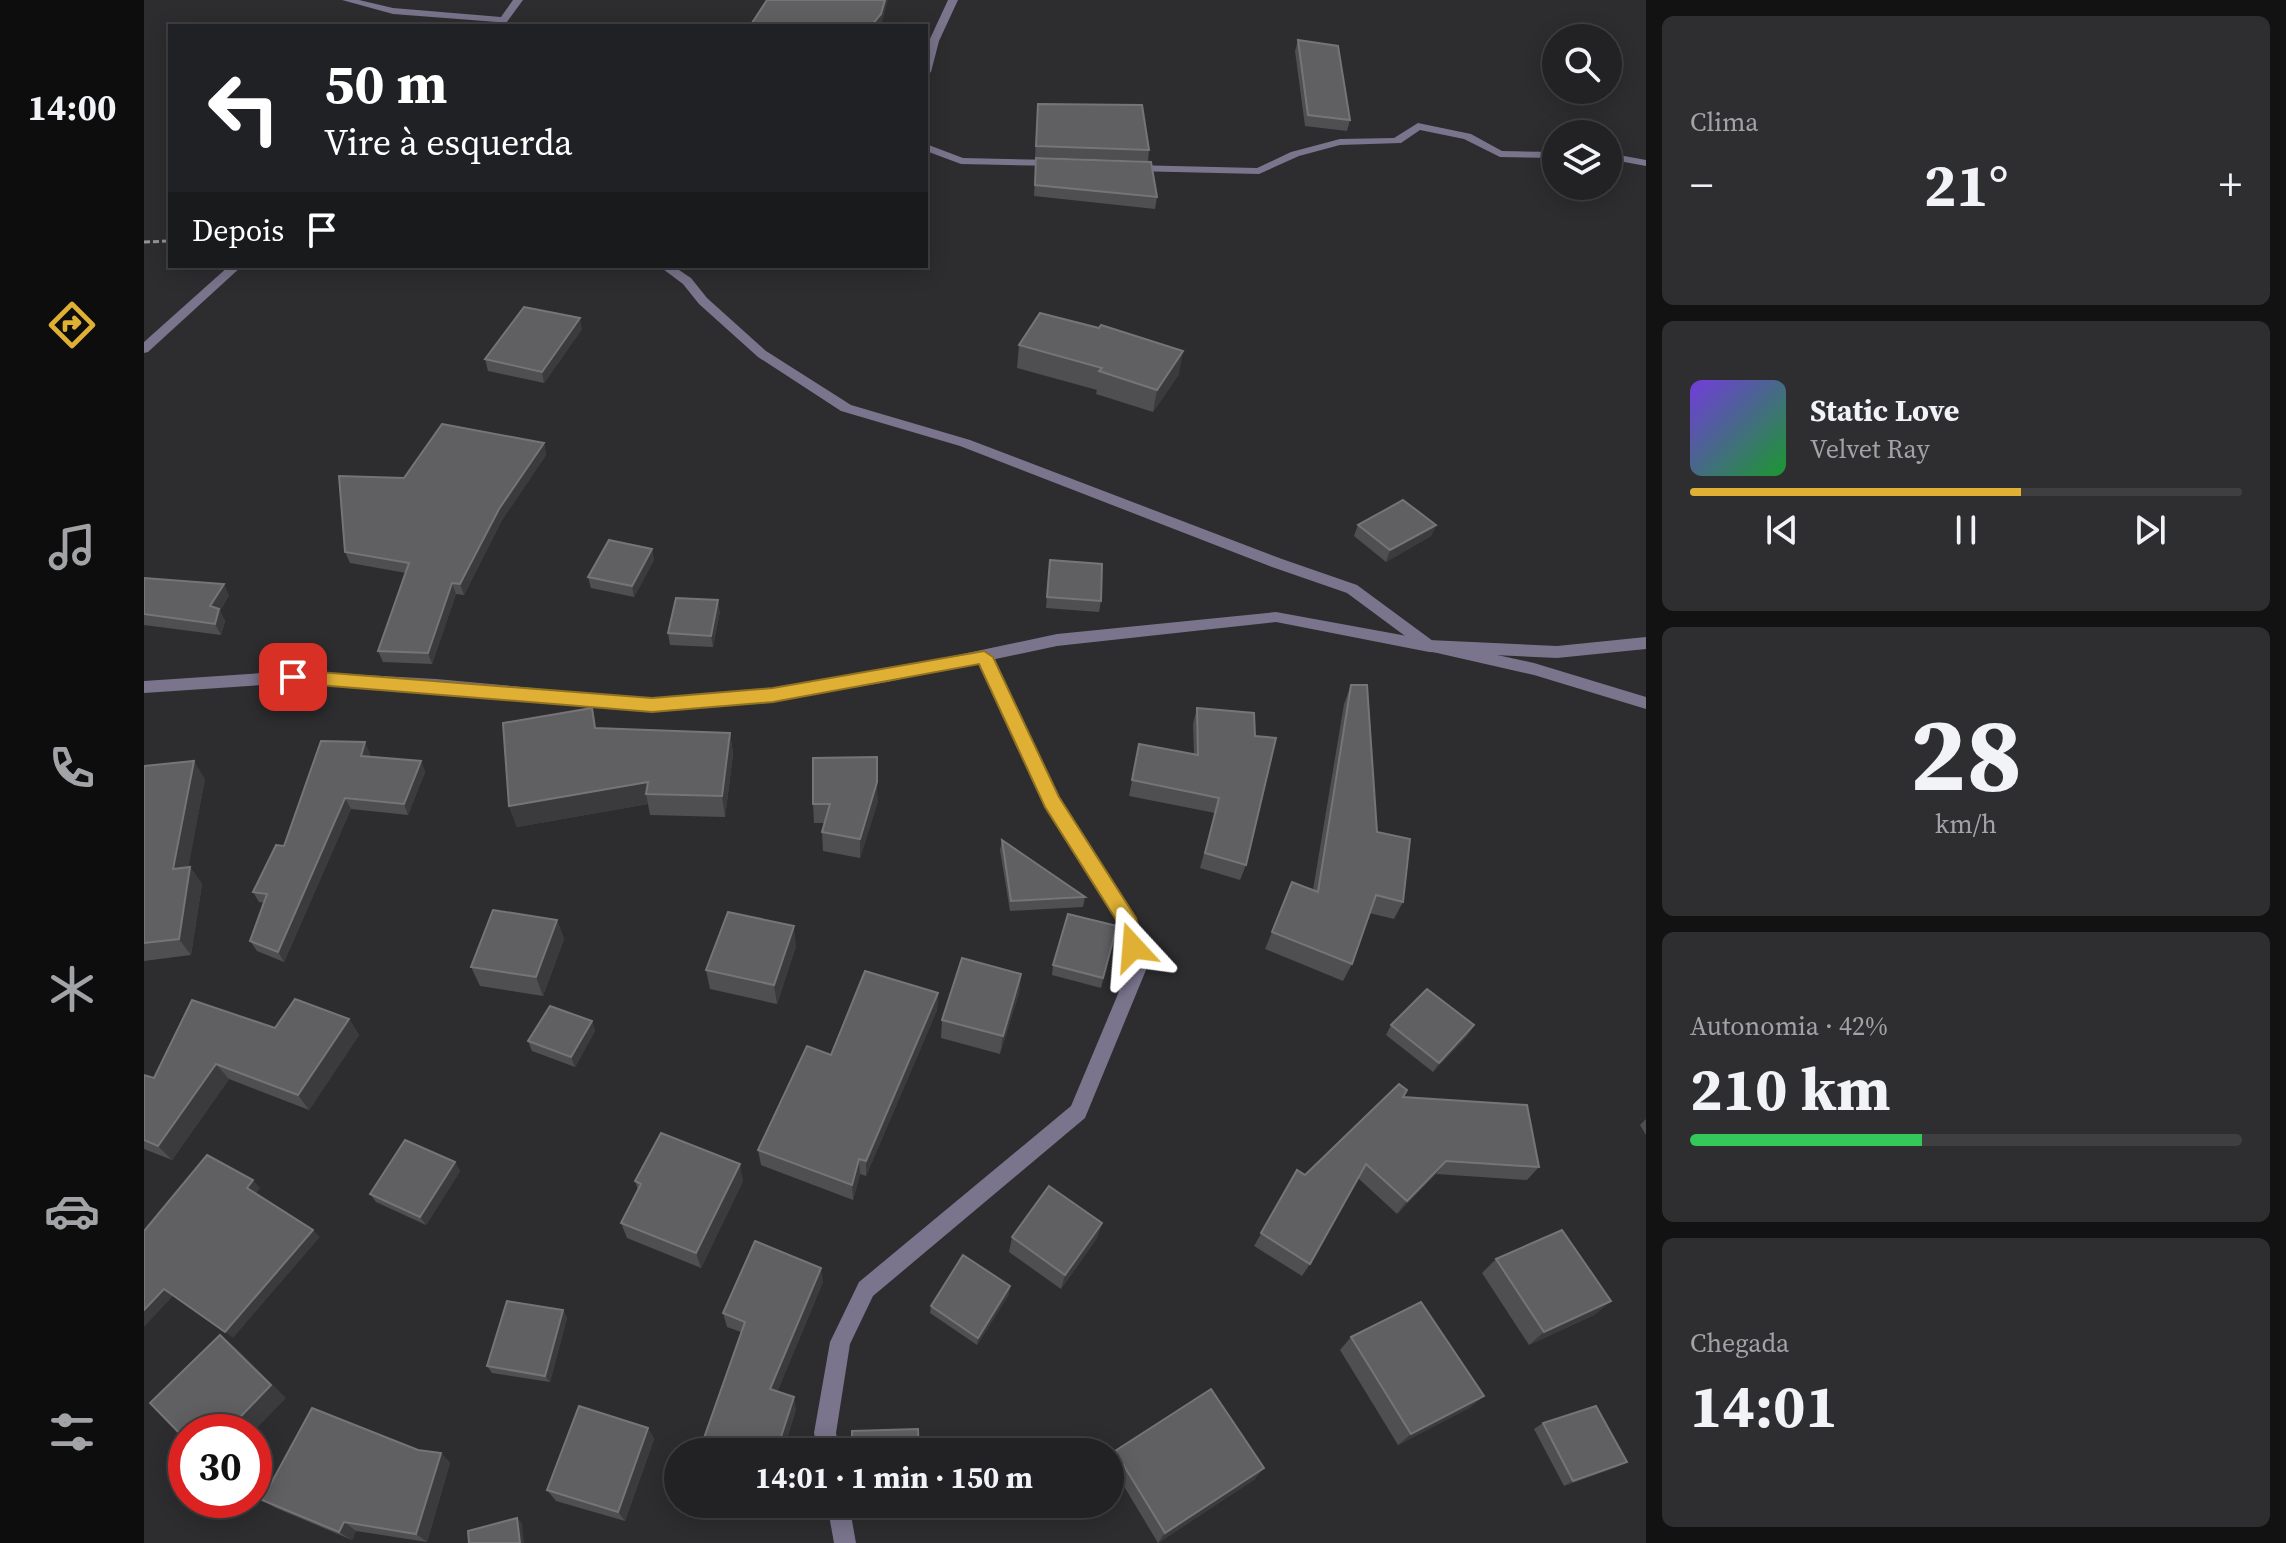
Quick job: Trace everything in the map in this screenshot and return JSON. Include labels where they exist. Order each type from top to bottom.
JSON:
[{"type":"street","points":[[347,0],[393,11],[502,23],[518,0]]},
{"type":"street","points":[[928,64],[934,41],[953,0]]},
{"type":"street","points":[[1119,167],[1259,171],[1295,154],[1340,142],[1397,141],[1418,126],[1467,136],[1500,154],[1542,155]]},
{"type":"street","points":[[928,148],[961,161],[1075,164]]},
{"type":"street","points":[[1622,159],[1646,163]]},
{"type":"street","points":[[144,349],[234,268]]},
{"type":"street","points":[[668,268],[687,281],[703,301],[762,354],[846,408],[965,443],[1352,589],[1429,646],[1557,652],[1646,643]]},
{"type":"street","points":[[144,687],[293,677],[652,705],[773,695],[984,657],[1057,640],[1276,617],[1534,669],[1646,703]]},
{"type":"street","points":[[826,1438],[840,1342],[866,1289],[1078,1112],[1137,970],[1129,924],[1051,801],[984,657]]},
{"type":"street","points":[[841,1518],[845,1543]]},
{"type":"path","points":[[144,242],[168,241]]},
{"type":"building","points":[[767,0],[885,0],[881,14],[873,24],[751,24]]},
{"type":"building","points":[[1298,40],[1338,46],[1350,120],[1308,115]]},
{"type":"building","points":[[1038,104],[1142,105],[1149,150],[1036,146]]},
{"type":"building","points":[[1036,158],[1151,162],[1157,197],[1035,185]]},
{"type":"building","points":[[524,307],[580,318],[542,372],[485,359]]},
{"type":"building","points":[[1040,313],[1099,328],[1101,325],[1183,351],[1157,390],[1099,371],[1102,368],[1019,345]]},
{"type":"building","points":[[442,424],[544,443],[499,509],[460,584],[452,583],[428,653],[378,651],[409,563],[345,552],[339,476],[404,478]]},
{"type":"building","points":[[1403,500],[1436,525],[1390,550],[1358,525]]},
{"type":"building","points":[[609,540],[652,549],[632,586],[588,577]]},
{"type":"building","points":[[1050,560],[1102,564],[1101,601],[1047,597]]},
{"type":"building","points":[[144,578],[224,584],[210,606],[219,609],[215,624],[144,614]]},
{"type":"building","points":[[676,598],[718,600],[711,636],[668,633]]},
{"type":"building","points":[[1351,685],[1367,685],[1377,832],[1410,839],[1403,902],[1376,895],[1352,964],[1272,932],[1292,882],[1318,892]]},
{"type":"building","points":[[592,708],[595,728],[730,733],[722,796],[646,794],[648,782],[509,806],[503,723]]},
{"type":"building","points":[[1197,708],[1254,713],[1255,736],[1276,738],[1246,865],[1205,853],[1219,798],[1132,780],[1139,744],[1198,755]]},
{"type":"building","points":[[321,741],[365,742],[361,756],[421,761],[404,804],[345,798],[278,952],[250,941],[267,894],[253,892],[276,845],[284,846]]},
{"type":"building","points":[[877,757],[877,782],[860,839],[822,832],[830,804],[813,804],[813,758]]},
{"type":"building","points":[[194,761],[173,869],[190,867],[179,939],[144,943],[144,766]]},
{"type":"building","points":[[1002,840],[1085,897],[1011,901]]},
{"type":"building","points":[[493,910],[557,920],[536,977],[471,967]]},
{"type":"building","points":[[728,912],[794,926],[774,985],[706,970]]},
{"type":"building","points":[[1068,914],[1117,926],[1103,978],[1053,965]]},
{"type":"building","points":[[962,958],[1021,974],[1003,1036],[942,1020]]},
{"type":"building","points":[[865,971],[938,993],[866,1161],[859,1159],[852,1185],[758,1150],[807,1046],[831,1055]]},
{"type":"building","points":[[1427,989],[1474,1025],[1439,1063],[1391,1025]]},
{"type":"building","points":[[295,999],[349,1019],[298,1095],[216,1064],[158,1146],[144,1140],[144,1075],[154,1078],[192,1000],[275,1028]]},
{"type":"building","points":[[550,1006],[592,1021],[571,1057],[528,1041]]},
{"type":"building","points":[[1399,1084],[1407,1090],[1403,1097],[1527,1105],[1539,1167],[1446,1161],[1407,1201],[1366,1164],[1310,1264],[1261,1233],[1297,1170],[1305,1175]]},
{"type":"building","points":[[661,1133],[740,1164],[696,1253],[621,1223],[641,1184],[635,1181]]},
{"type":"building","points":[[405,1140],[455,1162],[420,1217],[370,1194]]},
{"type":"building","points":[[207,1155],[253,1180],[247,1188],[313,1230],[225,1332],[164,1289],[144,1310],[144,1231]]},
{"type":"building","points":[[1049,1186],[1102,1223],[1065,1275],[1012,1237]]},
{"type":"building","points":[[1562,1230],[1611,1301],[1544,1332],[1496,1259]]},
{"type":"building","points":[[755,1241],[821,1268],[770,1389],[794,1397],[781,1438],[704,1438],[745,1322],[723,1313]]},
{"type":"building","points":[[963,1255],[1010,1286],[978,1338],[931,1306]]},
{"type":"building","points":[[507,1301],[563,1310],[545,1376],[487,1366]]},
{"type":"building","points":[[1421,1302],[1484,1396],[1411,1434],[1351,1337]]},
{"type":"building","points":[[220,1335],[271,1385],[243,1414],[168,1414],[168,1422],[150,1403]]},
{"type":"building","points":[[1211,1389],[1264,1468],[1165,1533],[1124,1466],[1124,1445]]},
{"type":"building","points":[[579,1406],[648,1428],[618,1512],[547,1490]]},
{"type":"building","points":[[1596,1406],[1627,1462],[1573,1481],[1543,1423]]},
{"type":"building","points":[[312,1408],[418,1450],[441,1453],[416,1534],[344,1522],[339,1532],[272,1504],[272,1482]]},
{"type":"building","points":[[918,1429],[918,1438],[852,1438],[852,1431]]},
{"type":"building","points":[[517,1518],[520,1543],[469,1543],[468,1531]]},
{"type":"route","points":[[293,677],[436,685],[652,705],[773,695],[984,657],[1051,801],[1129,924],[1133,947]]}]
